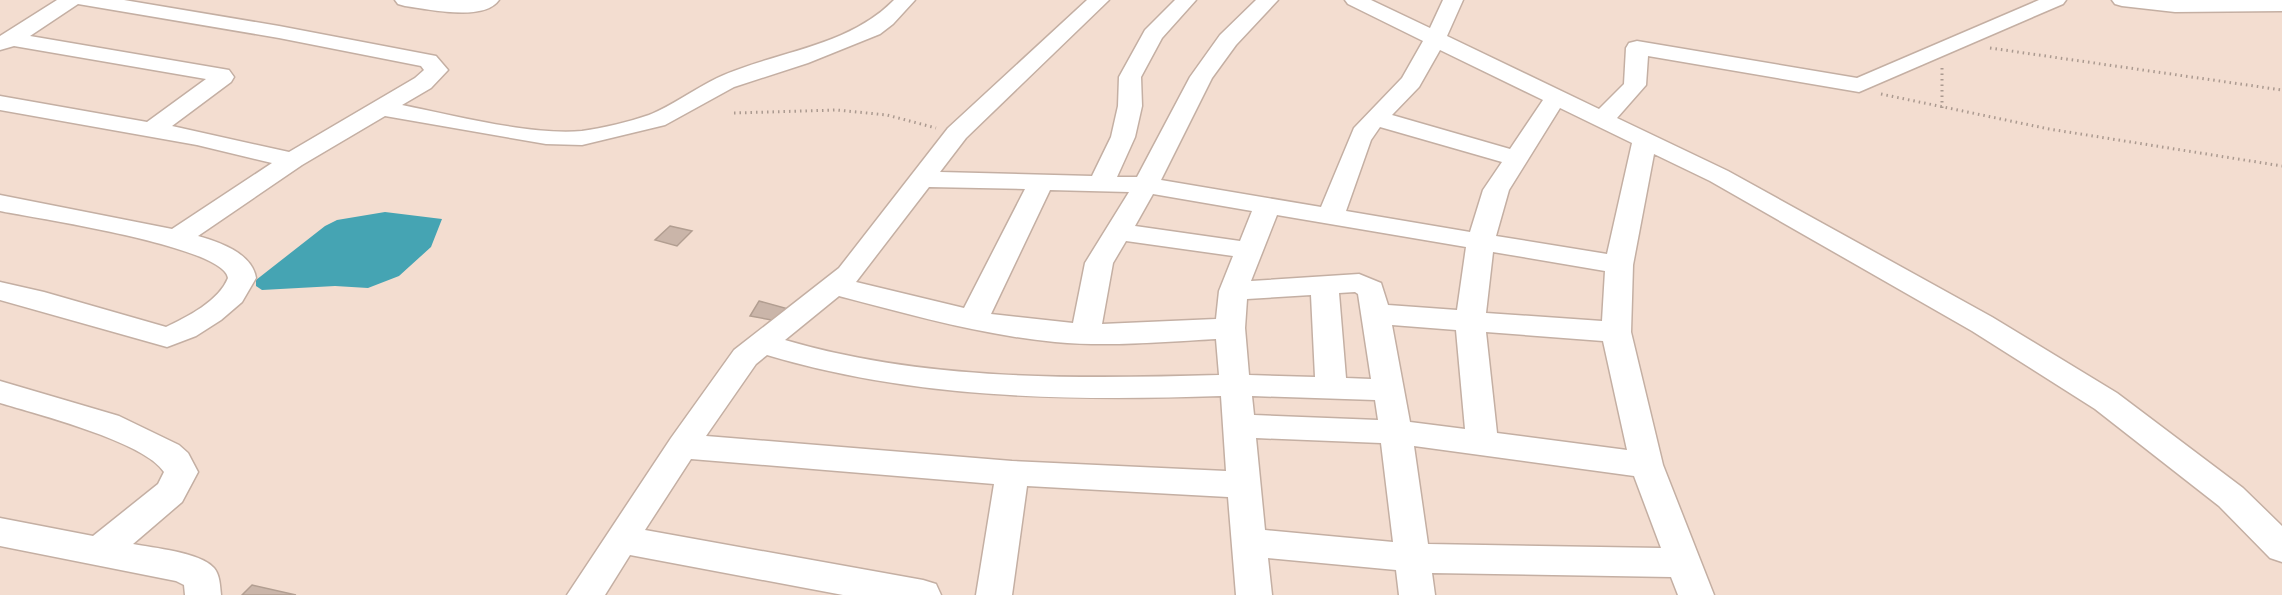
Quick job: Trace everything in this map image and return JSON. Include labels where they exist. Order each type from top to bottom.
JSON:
[{"type":"street","points":[[7,38],[71,0]]},
{"type":"street","points":[[86,0],[279,32],[428,61],[437,70],[423,83],[292,160],[177,238]]},
{"type":"street","points":[[405,0],[469,7],[489,0]]},
{"type":"street","points":[[381,108],[535,135],[582,138],[657,120],[726,82],[800,58],[872,29],[886,20],[905,0]]},
{"type":"street","points":[[585,595],[729,377],[761,343],[835,286],[860,262],[957,133],[1099,0]]},
{"type":"street","points":[[1101,183],[1123,137],[1130,105],[1130,77],[1153,35],[1186,0]]},
{"type":"street","points":[[1086,334],[1099,263],[1146,185],[1201,77],[1228,40],[1268,0]]},
{"type":"street","points":[[1355,0],[1719,176],[1982,324],[2106,401],[2231,497],[2282,548]]},
{"type":"street","points":[[1331,215],[1359,140],[1375,118],[1411,81],[1436,38],[1453,0]]},
{"type":"street","points":[[1603,119],[1635,85],[1637,48],[1859,86],[2056,0]]},
{"type":"street","points":[[2122,0],[2175,6],[2282,5]]},
{"type":"street","points":[[7,38],[223,77],[152,130]]},
{"type":"street","points":[[1482,444],[1470,322],[1481,240],[1496,190],[1514,158],[1556,97]]},
{"type":"street","points":[[0,103],[152,130],[292,160]]},
{"type":"street","points":[[1375,118],[1514,158]]},
{"type":"street","points":[[1645,139],[1619,265],[1616,332],[1647,465],[1696,595]]},
{"type":"street","points":[[923,179],[1146,185],[1619,265]]},
{"type":"street","points":[[973,320],[1042,181]]},
{"type":"street","points":[[1254,595],[1237,385],[1230,328],[1233,291],[1268,204]]},
{"type":"street","points":[[0,291],[34,298],[167,337],[201,321],[238,288],[242,278],[240,269],[232,261],[177,238],[2,206]]},
{"type":"street","points":[[1119,232],[1248,250]]},
{"type":"street","points":[[1233,291],[1324,284],[1367,284],[1374,294],[1396,432],[1417,595]]},
{"type":"street","points":[[1324,284],[1331,388]]},
{"type":"street","points":[[835,286],[973,320],[1086,334],[1230,328]]},
{"type":"street","points":[[1377,314],[1616,332]]},
{"type":"street","points":[[761,343],[825,362],[885,373],[986,383],[1112,389],[1237,385],[1388,390]]},
{"type":"street","points":[[0,392],[108,424],[167,453],[176,462],[181,472],[170,493],[101,550]]},
{"type":"street","points":[[1240,426],[1396,432],[1647,465]]},
{"type":"street","points":[[682,446],[1012,473],[1244,485]]},
{"type":"street","points":[[994,595],[1012,473]]},
{"type":"street","points":[[0,532],[184,568],[201,577],[203,595]]},
{"type":"street","points":[[622,540],[914,594]]},
{"type":"street","points":[[1250,542],[1413,558],[1684,562]]},
{"type":"path","points":[[1942,109],[1949,46],[2282,90]]},
{"type":"path","points":[[1859,86],[1868,91],[1942,109],[2153,146],[2251,158],[2282,166]]},
{"type":"path","points":[[734,113],[837,110],[887,115],[957,133]]},
{"type":"water","points":[[385,212],[442,219],[431,247],[399,276],[368,288],[335,286],[262,290],[256,286],[256,280],[325,226],[337,220]]},
{"type":"building","points":[[670,226],[692,231],[677,246],[655,240]]},
{"type":"building","points":[[759,301],[792,310],[777,321],[750,316]]},
{"type":"building","points":[[252,585],[296,595],[242,595]]}]
